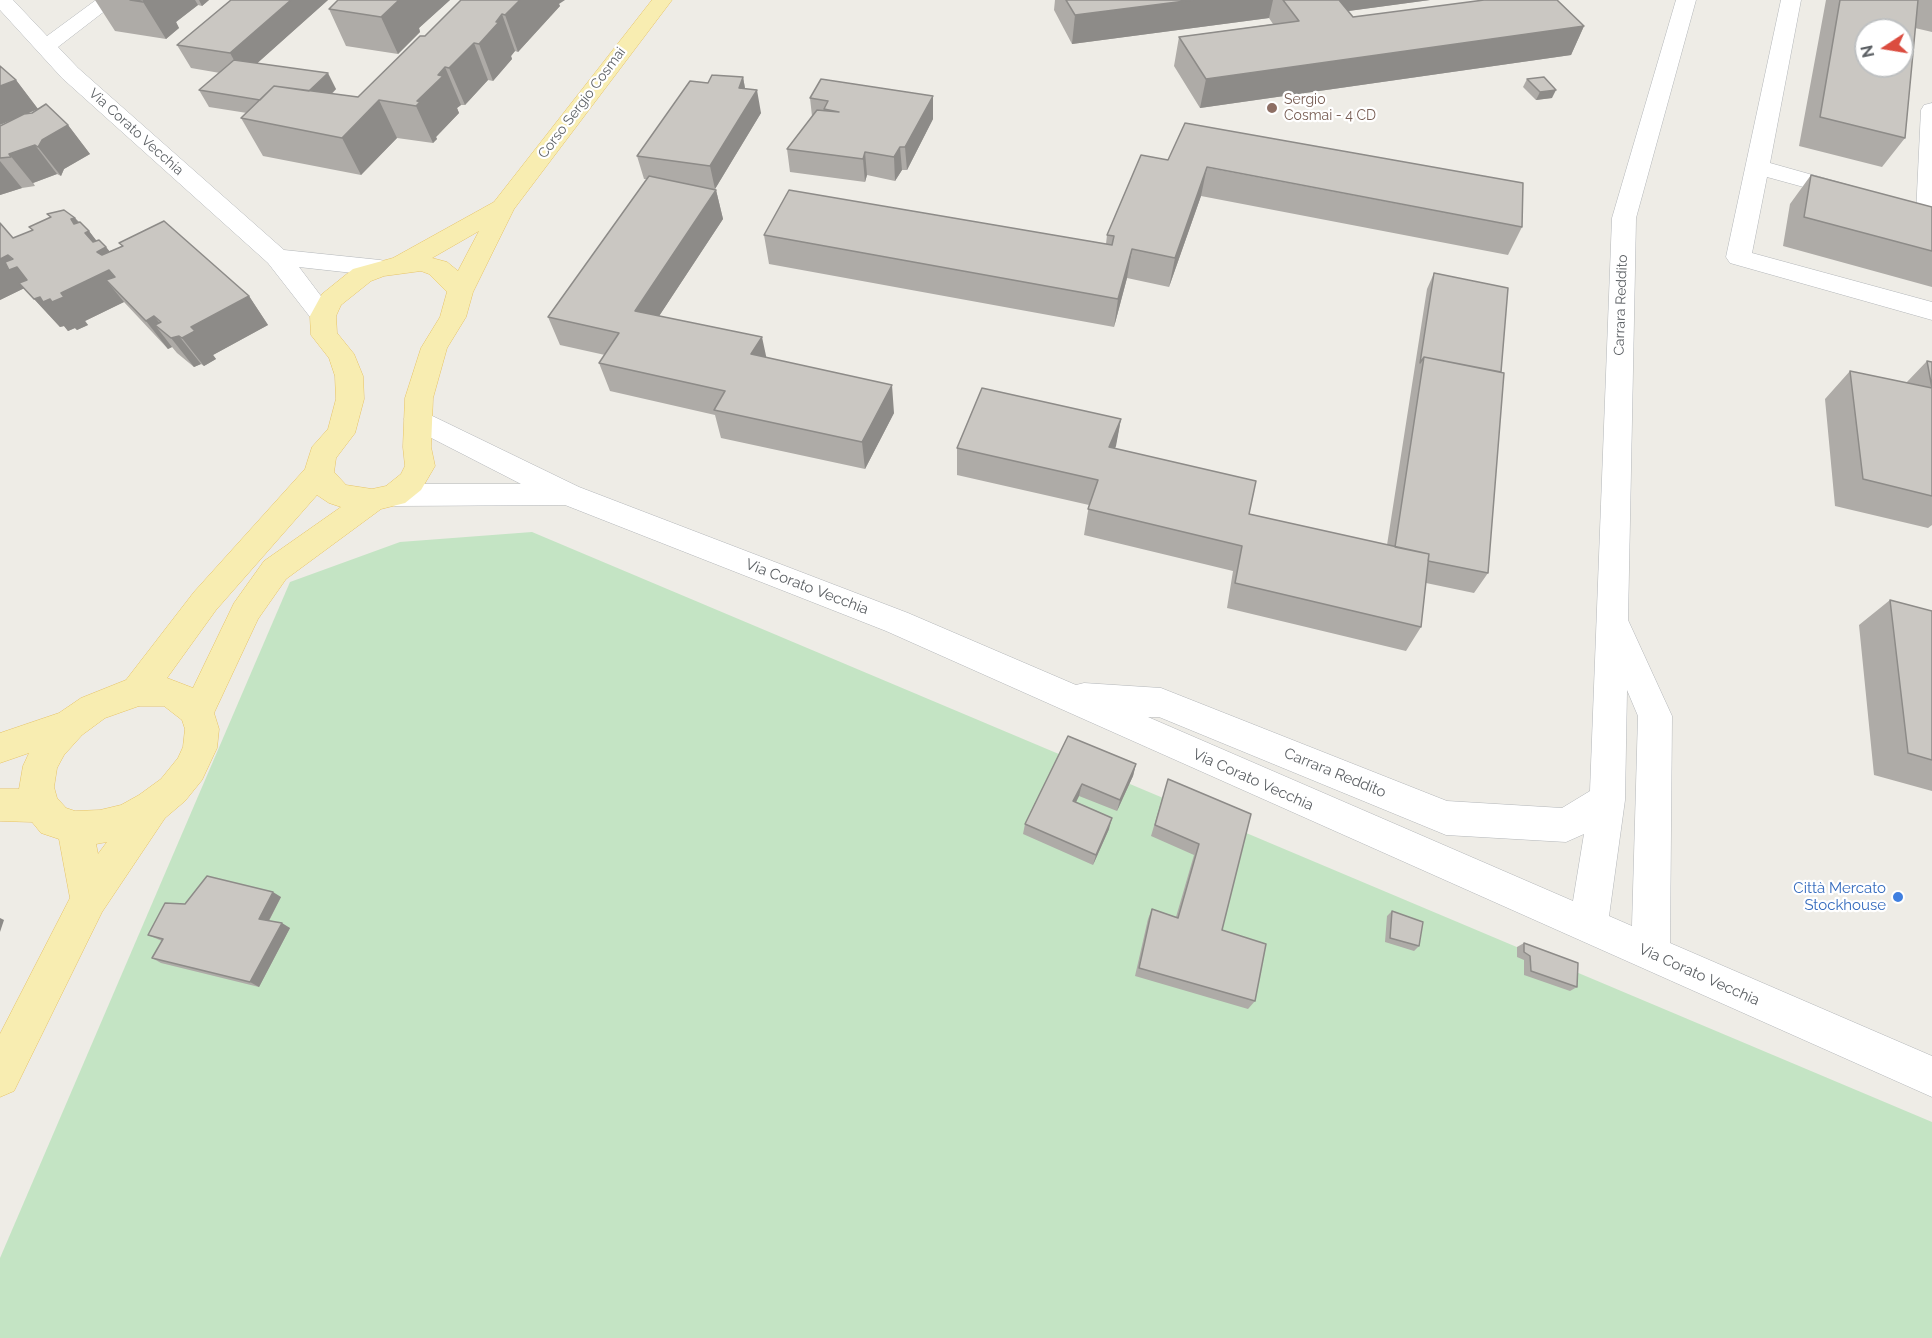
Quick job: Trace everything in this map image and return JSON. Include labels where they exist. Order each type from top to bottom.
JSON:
[{"type":"main road","name":"Corso Sergio Cosmai","points":[[197,712],[214,682],[245,612],[275,570],[411,482],[420,466],[419,398],[434,348],[453,317],[460,291],[503,207],[662,0]]},
{"type":"main road","name":"Corso Sergio Cosmai","points":[[323,316],[331,300],[362,275],[391,266],[503,207]]},
{"type":"main road","points":[[391,266],[422,263],[438,268],[452,279],[460,291]]},
{"type":"main road","points":[[136,693],[219,584],[319,473],[322,455],[341,433],[350,399],[349,376],[341,354],[324,335],[323,316]]},
{"type":"main road","points":[[319,473],[328,488],[339,495],[384,498]]},
{"type":"main road","points":[[167,692],[184,700],[197,712],[202,729],[200,748],[190,769],[173,790],[152,807],[127,820],[100,828],[75,828],[54,821],[41,806],[36,787],[40,766],[52,744],[70,724],[93,708],[119,696],[167,692]]},
{"type":"main road","points":[[0,748],[70,724]]},
{"type":"main road","points":[[0,805],[41,806]]},
{"type":"main road","points":[[0,1077],[89,899],[152,807]]},
{"type":"main road","points":[[75,828],[89,899]]},
{"type":"street","name":"Via Corato Vecchia","points":[[2,0],[70,73],[277,257],[323,316]]},
{"type":"street","points":[[45,47],[109,0]]},
{"type":"street","name":"Carrara Reddito","points":[[1588,927],[1607,800],[1624,218],[1686,0]]},
{"type":"street","points":[[1791,0],[1739,257],[1932,311]]},
{"type":"street","points":[[1921,213],[1932,110]]},
{"type":"street","points":[[1758,167],[1871,199]]},
{"type":"street","points":[[277,257],[391,266]]},
{"type":"street","name":"Via Corato Vecchia","points":[[418,419],[569,495],[897,622],[1932,1077]]},
{"type":"street","name":"Via Corato Vecchia","points":[[384,498],[569,495]]},
{"type":"street","name":"Carrara Reddito","points":[[1612,619],[1655,716],[1651,953]]},
{"type":"street","name":"Carrara Reddito","points":[[1061,696],[1161,703],[1446,818],[1566,825],[1607,800]]},
{"type":"green space","points":[[532,532],[1932,1122],[1932,1338],[0,1338],[0,1258],[290,582],[400,542]]},
{"type":"building","points":[[231,0],[291,0],[230,53],[177,45]]},
{"type":"building","points":[[338,0],[399,0],[381,17],[329,9]]},
{"type":"building","points":[[461,0],[520,0],[505,15],[502,14],[496,22],[499,22],[479,44],[474,43],[449,68],[445,67],[438,75],[443,76],[417,101],[420,102],[416,106],[379,100],[342,138],[241,118],[274,86],[358,97],[420,36],[425,36]]},
{"type":"building","points":[[1066,0],[1193,0],[1075,15]]},
{"type":"building","points":[[1283,0],[1339,0],[1353,17],[1484,0],[1557,0],[1584,26],[1206,79],[1179,37],[1299,21]]},
{"type":"building","points":[[1840,0],[1918,0],[1914,42],[1914,18],[1854,18],[1854,78],[1911,78],[1905,138],[1820,117]]},
{"type":"building","points":[[234,60],[328,73],[309,91],[274,86],[260,100],[199,90]]},
{"type":"building","points":[[0,66],[16,80],[0,86]]},
{"type":"building","points":[[712,75],[743,77],[739,88],[757,90],[710,166],[637,156],[690,81],[708,83]]},
{"type":"building","points":[[1544,77],[1556,90],[1540,92],[1527,79]]},
{"type":"building","points":[[821,79],[933,96],[905,147],[900,147],[894,157],[865,152],[863,159],[787,149],[817,110],[839,112],[824,109],[828,101],[810,98]]},
{"type":"building","points":[[46,104],[68,125],[42,140],[38,147],[35,145],[9,154],[11,157],[0,158],[0,126],[24,114],[32,113]]},
{"type":"building","points":[[1185,123],[1523,183],[1522,227],[1207,167],[1175,258],[1132,249],[1118,299],[764,235],[789,190],[1112,245],[1114,236],[1107,235],[1141,155],[1168,160]]},
{"type":"building","points":[[1811,175],[1932,207],[1932,251],[1804,217]]},
{"type":"building","points":[[649,176],[716,190],[635,311],[762,337],[751,354],[892,385],[862,442],[714,410],[725,391],[599,363],[619,333],[548,317]]},
{"type":"building","points":[[64,210],[75,218],[71,219],[74,224],[80,222],[89,231],[85,233],[93,242],[99,240],[106,247],[97,252],[102,255],[123,246],[119,243],[164,221],[249,296],[191,327],[195,331],[182,338],[179,336],[171,338],[155,325],[161,322],[154,316],[146,321],[106,280],[115,277],[109,270],[61,293],[64,297],[52,302],[50,299],[43,302],[40,297],[34,299],[19,283],[27,280],[17,267],[9,270],[5,262],[13,259],[8,255],[0,259],[0,223],[13,238],[33,230],[29,227],[51,217],[47,214]]},
{"type":"building","points":[[1434,273],[1508,288],[1501,372],[1424,357],[1420,363]]},
{"type":"building","points":[[1424,357],[1504,373],[1488,573],[1428,561],[1429,554],[1395,547]]},
{"type":"building","points":[[1927,361],[1932,362],[1932,388]]},
{"type":"building","points":[[1850,371],[1932,388],[1932,496],[1863,479]]},
{"type":"building","points":[[982,388],[1121,419],[1109,447],[1256,481],[1249,514],[1429,554],[1421,627],[1235,583],[1242,546],[1088,509],[1098,480],[957,448]]},
{"type":"building","points":[[1890,600],[1932,611],[1932,760],[1908,753]]},
{"type":"building","points":[[1068,736],[1136,764],[1120,800],[1082,784],[1073,801],[1112,818],[1096,855],[1025,824]]},
{"type":"building","points":[[1168,779],[1251,814],[1222,930],[1266,944],[1255,1001],[1139,968],[1152,909],[1178,918],[1199,844],[1155,825]]},
{"type":"building","points":[[207,876],[273,892],[259,919],[282,923],[250,982],[152,958],[163,939],[148,935],[165,903],[185,904]]},
{"type":"building","points":[[1392,911],[1423,922],[1419,946],[1390,938]]},
{"type":"building","points":[[1524,943],[1578,963],[1577,987],[1531,971],[1530,956],[1524,952]]},
{"type":"place","name":"Sergio Cosmai - 4 CD","points":[[1272,108]]},
{"type":"place","name":"Città Mercato Stockhouse","points":[[1898,897]]}]
